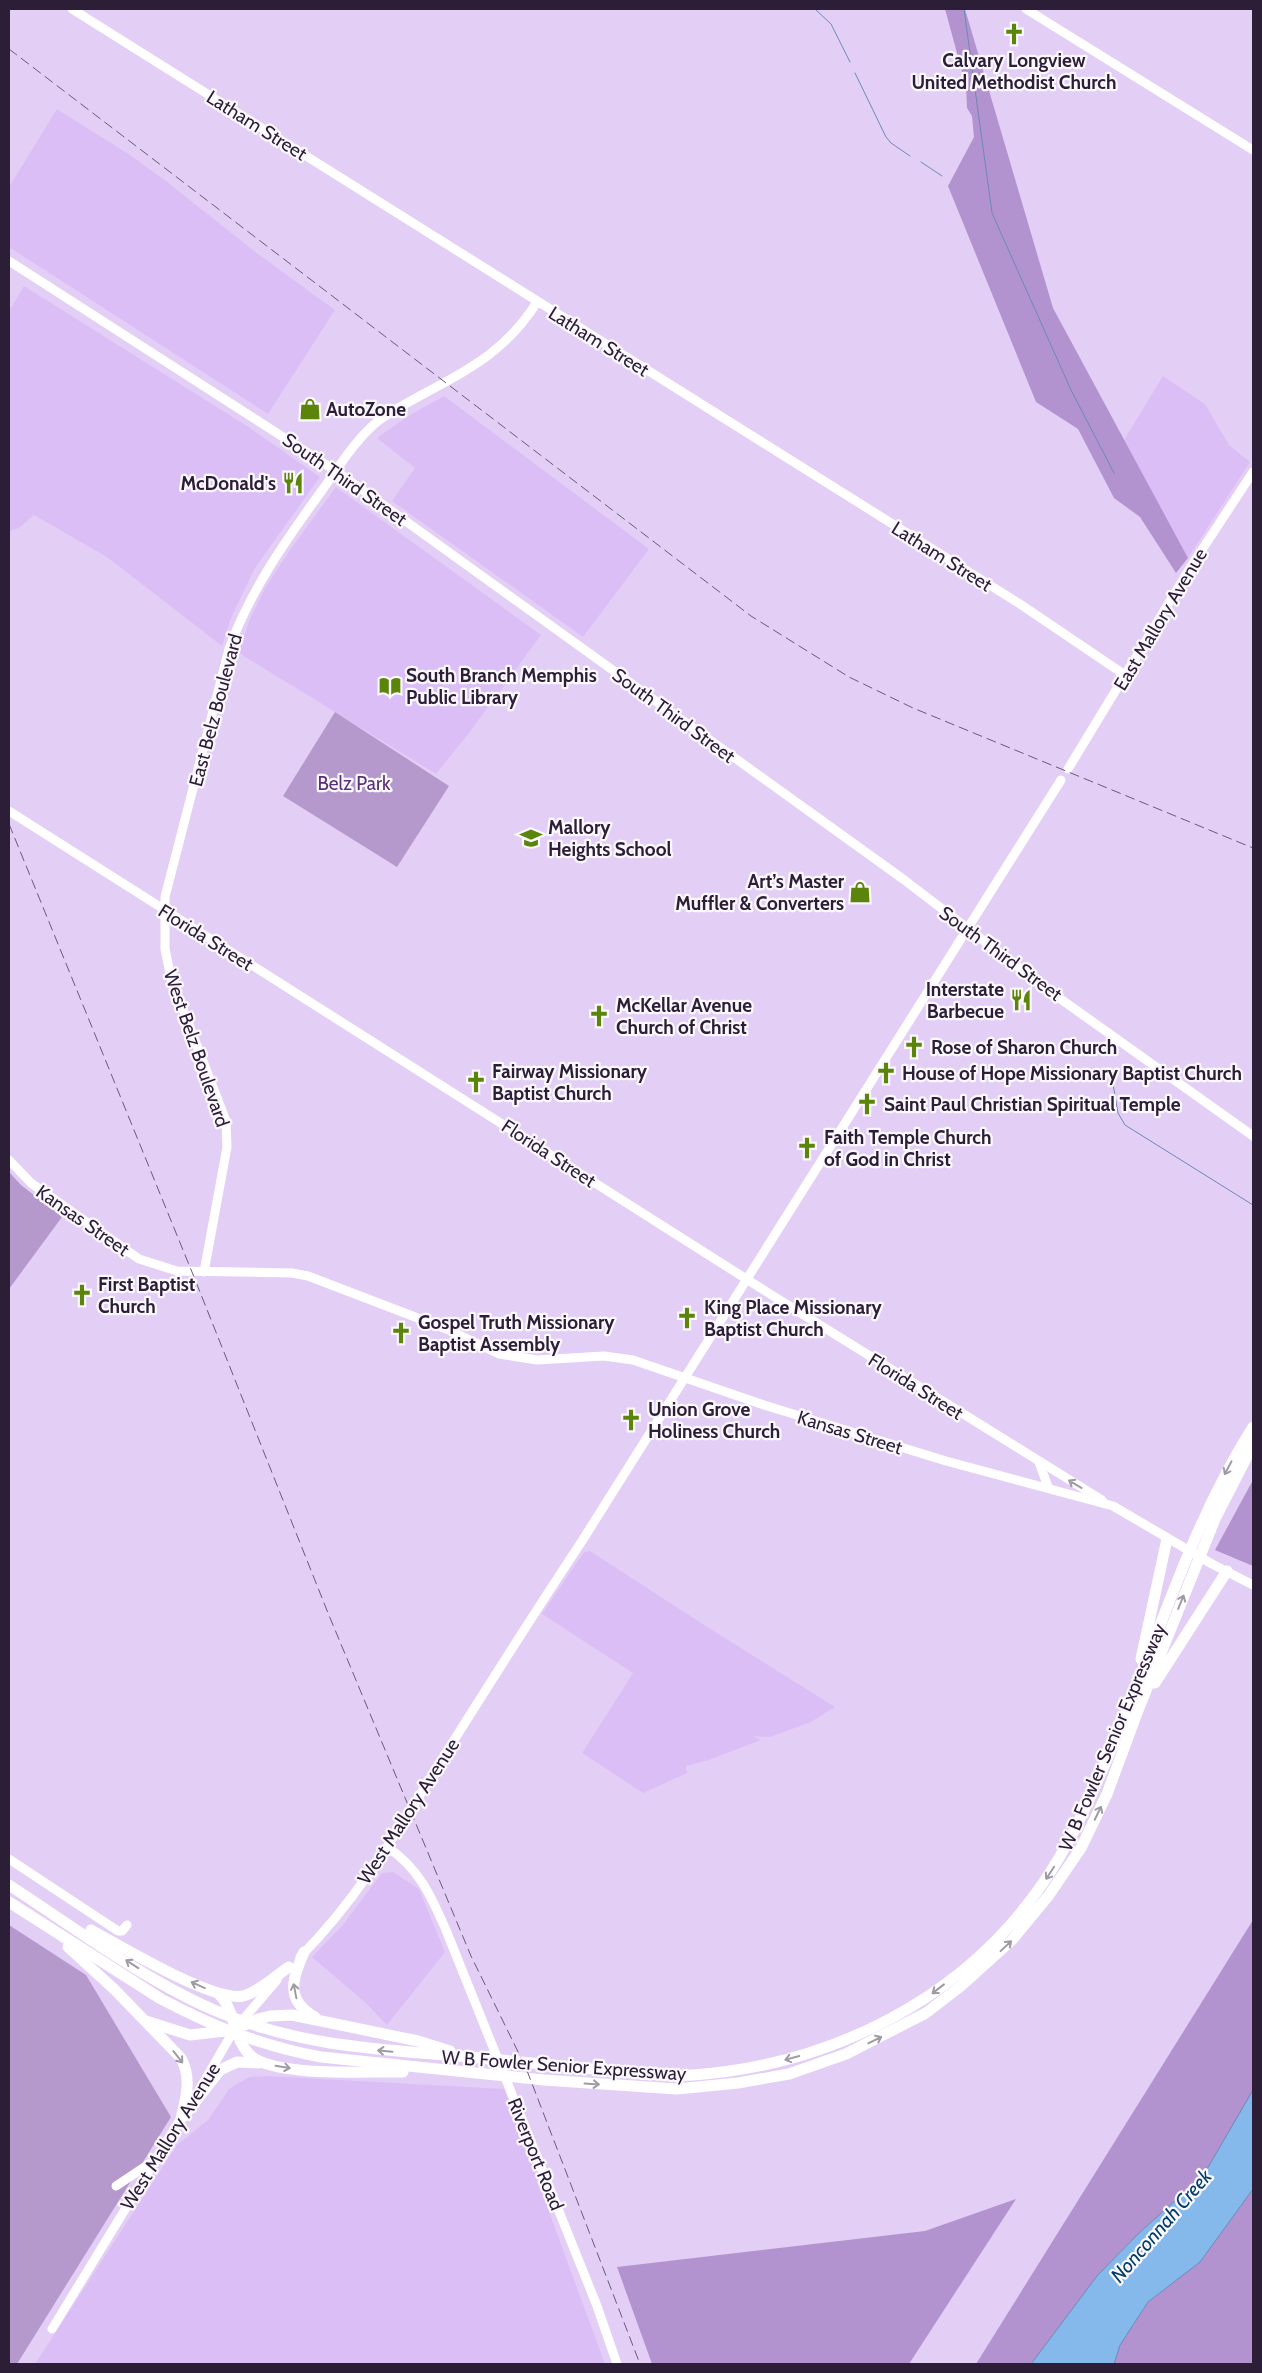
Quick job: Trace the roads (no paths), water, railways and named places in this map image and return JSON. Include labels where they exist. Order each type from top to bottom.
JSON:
[{"type":"highway","name":"W B Fowler Senior Expressway","points":[[9,1902],[182,2011],[221,2029],[287,2050],[321,2058],[401,2068],[677,2089],[738,2083],[789,2074],[846,2054],[926,2013],[961,1986],[1012,1940],[1049,1895],[1081,1848],[1108,1794],[1133,1710],[1208,1508],[1231,1462],[1253,1427]]},
{"type":"highway","name":"W B Fowler Senior Expressway","points":[[9,1885],[142,1971],[189,1998],[228,2015],[293,2037],[358,2048],[649,2074],[690,2075],[737,2070],[790,2059],[839,2044],[886,2023],[924,2000],[969,1965],[1004,1931],[1041,1886],[1076,1830],[1133,1710],[1215,1520],[1253,1445]]},
{"type":"highway","points":[[1133,1710],[1167,1539]]},
{"type":"highway","points":[[1133,1710],[1227,1571]]},
{"type":"highway","points":[[44,1908],[166,1970],[218,1993],[242,1996],[254,1991],[289,1967]]},
{"type":"highway","points":[[36,1920],[90,1966],[181,2058],[186,2068],[189,2083],[181,2119]]},
{"type":"highway","points":[[304,1952],[294,1977],[294,1990],[302,2008],[321,2021]]},
{"type":"highway","points":[[218,1993],[229,2008],[234,2030],[248,2054],[258,2063]]},
{"type":"highway","points":[[146,2021],[190,2035],[234,2030],[258,2019],[292,2014],[418,2042],[472,2057]]},
{"type":"highway","points":[[181,2119],[220,2070],[237,2062],[342,2072],[401,2068]]},
{"type":"main road","name":"Latham Street","points":[[72,9],[1013,600],[1125,675]]},
{"type":"main road","points":[[1026,9],[1253,150]]},
{"type":"main road","name":"South Third Street","points":[[9,261],[336,471],[902,879],[967,929],[1253,1136]]},
{"type":"main road","name":"East Belz Boulevard","points":[[164,912],[165,897],[233,637],[254,591],[271,561],[359,440],[380,420],[475,366],[498,350],[518,329],[537,302]]},
{"type":"main road","name":"East Mallory Avenue","points":[[1068,769],[1188,572],[1253,472]]},
{"type":"main road","points":[[747,1279],[1061,780]]},
{"type":"main road","name":"Florida Street","points":[[9,811],[164,912],[542,1148],[1038,1462],[1112,1506]]},
{"type":"main road","name":"West Belz Boulevard","points":[[164,912],[165,949],[171,978],[226,1121],[227,1147],[204,1272]]},
{"type":"main road","name":"Kansas Street","points":[[9,1160],[31,1183],[139,1259],[177,1271],[308,1276],[449,1330],[499,1354],[537,1360],[578,1356],[620,1357],[946,1461],[1048,1487],[1112,1506],[1167,1539],[1253,1585]]},
{"type":"main road","name":"West Mallory Avenue","points":[[52,2329],[234,2030],[353,1897],[387,1847],[747,1279]]},
{"type":"main road","points":[[1038,1462],[1048,1487]]},
{"type":"main road","name":"Riverport Road","points":[[387,1847],[404,1859],[421,1878],[446,1930],[597,2306],[617,2364]]},
{"type":"main road","points":[[9,1859],[118,1931],[122,1931],[127,1925]]},
{"type":"main road","points":[[116,2186],[158,2157]]},
{"type":"water","name":"Nonconnah Creek","points":[[1253,2090],[1253,2189],[1200,2262],[1148,2302],[1120,2345],[1114,2364],[1031,2364],[1097,2276],[1138,2234],[1203,2176]]},
{"type":"waterway","points":[[815,9],[831,24],[850,62]]},
{"type":"waterway","points":[[964,9],[992,213],[1071,390],[1114,473]]},
{"type":"waterway","points":[[855,73],[886,137],[891,143],[910,156]]},
{"type":"waterway","points":[[921,162],[942,176]]},
{"type":"waterway","points":[[1113,1084],[1118,1113],[1125,1125],[1253,1205]]},
{"type":"railway","points":[[9,49],[751,616],[849,677],[913,708],[1253,848]]},
{"type":"railway","points":[[9,824],[192,1272],[328,1613],[471,1956],[526,2068],[640,2364]]},
{"type":"place","name":"Calvary Longview United Methodist Church","points":[[1014,34]]},
{"type":"place","name":"AutoZone","points":[[310,409]]},
{"type":"place","name":"McDonald's","points":[[293,483]]},
{"type":"place","name":"South Branch Memphis Public Library","points":[[390,686]]},
{"type":"place","name":"Mallory Heights School","points":[[531,838]]},
{"type":"place","name":"Art’s Master Muffler & Converters","points":[[860,892]]},
{"type":"place","name":"Interstate Barbecue","points":[[1021,1000]]},
{"type":"place","name":"McKellar Avenue Church of Christ","points":[[599,1016]]},
{"type":"place","name":"Rose of Sharon Church","points":[[914,1047]]},
{"type":"place","name":"House of Hope Missionary Baptist Church","points":[[886,1073]]},
{"type":"place","name":"Fairway Missionary Baptist Church","points":[[476,1082]]},
{"type":"place","name":"Saint Paul Christian Spiritual Temple","points":[[867,1104]]},
{"type":"place","name":"Faith Temple Church of God in Christ","points":[[807,1148]]},
{"type":"place","name":"First Baptist Church","points":[[82,1295]]},
{"type":"place","name":"King Place Missionary Baptist Church","points":[[687,1318]]},
{"type":"place","name":"Gospel Truth Missionary Baptist Assembly","points":[[401,1333]]},
{"type":"place","name":"Union Grove Holiness Church","points":[[631,1420]]},
{"type":"park label","name":"Belz Park","points":[[354,783]]}]
